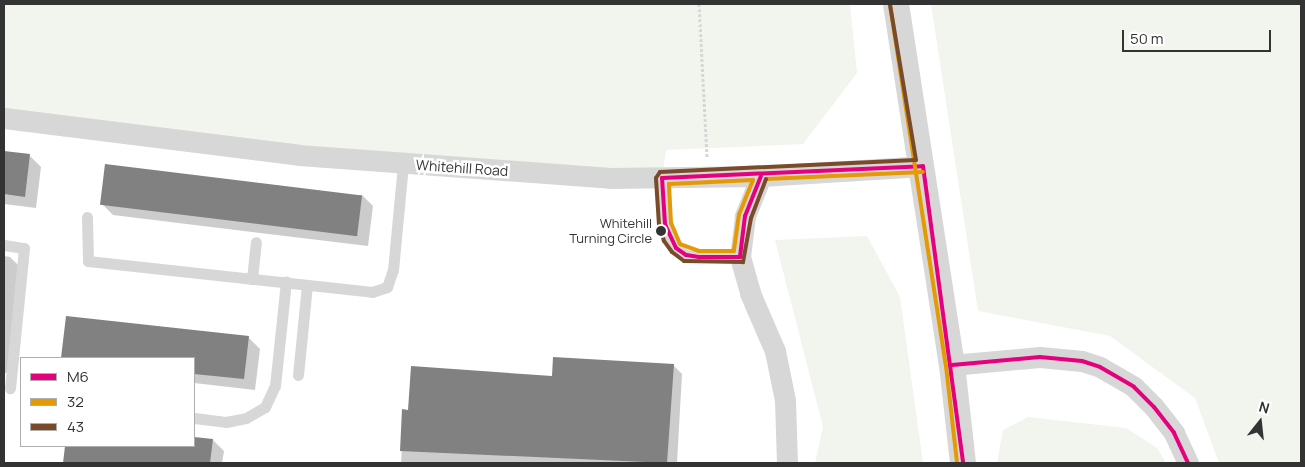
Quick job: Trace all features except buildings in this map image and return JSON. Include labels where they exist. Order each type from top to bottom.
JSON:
[{"type":"street","points":[[896,4],[923,166],[952,365],[962,463]]},
{"type":"street","name":"Whitehill Road","points":[[4,118],[403,164],[610,178],[761,176],[923,166]]},
{"type":"street","points":[[761,176],[745,216],[740,257],[750,293],[775,351],[785,400],[787,463]]},
{"type":"street","points":[[952,365],[1040,357],[1082,361],[1100,367],[1134,387],[1154,407],[1174,433],[1188,463]]},
{"type":"lane","points":[[87,217],[88,261],[372,292],[387,287],[393,270],[403,164]]},
{"type":"lane","points":[[662,178],[665,224],[669,238],[676,248],[686,255],[699,257],[740,257]]},
{"type":"lane","points":[[252,279],[256,242]]},
{"type":"lane","points":[[4,246],[24,248],[10,388]]},
{"type":"lane","points":[[195,418],[226,422],[246,418],[265,407],[275,386],[286,282]]},
{"type":"lane","points":[[298,375],[307,285]]},
{"type":"path","points":[[699,4],[708,176]]},
{"type":"shaded area","points":[[4,4],[850,4],[857,73],[803,144],[666,150],[662,178],[4,118]]},
{"type":"shaded area","points":[[931,4],[1301,4],[1301,463],[1219,463],[1195,398],[1110,336],[978,311]]},
{"type":"shaded area","points":[[867,236],[900,297],[923,463],[815,463],[823,427],[775,240]]},
{"type":"shaded area","points":[[1028,417],[1126,428],[1157,448],[1166,463],[997,463],[1003,430]]},
{"type":"transit line","name":"32","points":[[890,5],[946,366],[957,463]]},
{"type":"transit line","name":"43","points":[[766,179],[751,218],[743,262],[684,261],[672,252],[664,241],[659,225],[656,178],[660,172],[916,160],[890,5]]},
{"type":"transit line","name":"M6","points":[[761,176],[745,216],[740,257],[699,257],[686,255],[676,248],[665,224],[662,178],[923,166],[963,463]]},
{"type":"transit line","name":"32","points":[[766,179],[923,172]]},
{"type":"transit line","name":"32","points":[[753,180],[739,214],[734,251],[699,251],[680,244],[671,223],[669,184],[753,180]]},
{"type":"transit line","name":"M6","points":[[952,365],[1040,357],[1082,361],[1100,367],[1134,387],[1154,407],[1174,433],[1188,463]]},
{"type":"place","name":"Whitehill Turning Circle","points":[[661,231]]}]
